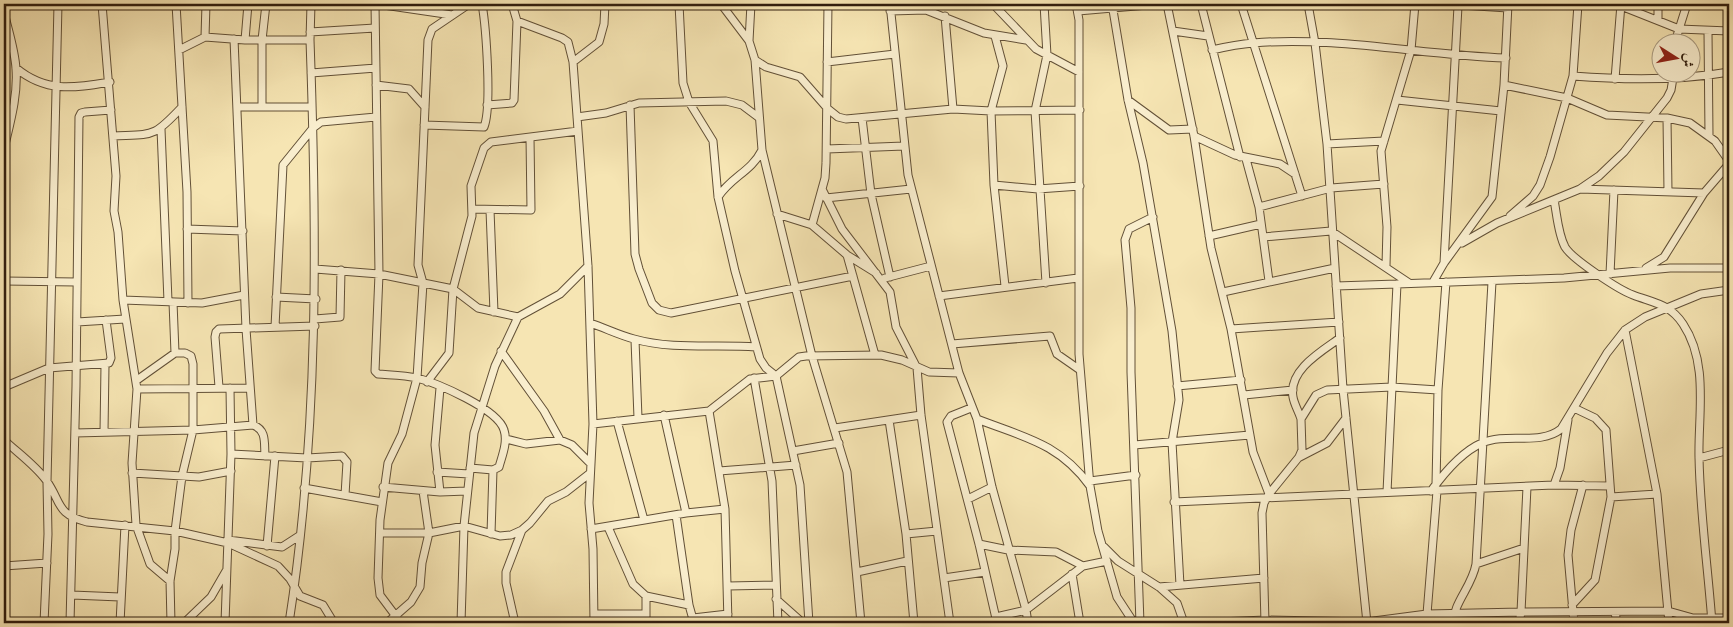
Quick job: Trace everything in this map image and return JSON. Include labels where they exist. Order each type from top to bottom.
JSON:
[{"type":"street","points":[[44,623],[47,563],[51,284],[58,86],[58,4]]},
{"type":"street","points":[[102,4],[110,82],[116,176],[114,211],[118,232],[123,300],[131,359],[138,389],[132,473],[136,525],[150,564],[170,581]]},
{"type":"street","points":[[176,4],[187,229],[188,303]]},
{"type":"street","points":[[205,37],[206,4]]},
{"type":"street","points":[[245,40],[248,4]]},
{"type":"street","points":[[262,107],[262,40],[266,4]]},
{"type":"street","points":[[289,623],[313,391],[316,299],[310,36],[311,4]]},
{"type":"street","points":[[437,472],[493,470],[499,468],[506,439],[504,428],[500,421],[482,406],[417,378],[378,374],[375,371],[379,274],[376,4],[433,8],[452,15]]},
{"type":"street","points":[[402,623],[380,596],[378,578],[380,533],[383,487],[388,463],[402,434],[417,378],[423,283],[418,264],[430,34],[452,15],[470,4]]},
{"type":"street","points":[[424,125],[484,126],[487,105],[486,32],[482,4]]},
{"type":"street","points":[[487,105],[512,103],[514,100],[517,21],[512,4]]},
{"type":"street","points":[[573,62],[599,42],[604,24],[605,4]]},
{"type":"street","points":[[679,4],[682,76],[690,102],[713,141],[718,197],[743,300],[756,347],[766,368],[776,376],[796,465],[800,485],[809,623]]},
{"type":"street","points":[[721,4],[749,40]]},
{"type":"street","points":[[751,4],[749,40],[755,60],[762,150],[812,356],[850,483],[861,623]]},
{"type":"street","points":[[812,225],[825,178],[828,109],[828,4]]},
{"type":"street","points":[[994,4],[1026,40],[1047,56],[1079,72]]},
{"type":"street","points":[[1044,4],[1047,56],[1035,111],[1038,189],[1046,283]]},
{"type":"street","points":[[1076,4],[1078,12],[1080,110],[1078,278],[1080,370],[1090,484],[1098,531],[1104,546],[1117,597],[1134,623]]},
{"type":"street","points":[[1078,12],[1113,7],[1159,4]]},
{"type":"street","points":[[1167,4],[1193,133],[1209,236],[1223,292],[1244,395],[1252,452],[1268,496]]},
{"type":"street","points":[[1200,4],[1243,158],[1259,207],[1269,281]]},
{"type":"street","points":[[1241,4],[1302,196]]},
{"type":"street","points":[[1308,4],[1316,43],[1327,144],[1343,389],[1367,623]]},
{"type":"street","points":[[1386,266],[1388,227],[1381,160],[1384,141],[1410,50],[1415,4]]},
{"type":"street","points":[[1433,282],[1444,263],[1492,197],[1506,58],[1508,6],[1458,6],[1445,4]]},
{"type":"street","points":[[1506,219],[1533,196],[1540,185],[1573,76],[1578,4]]},
{"type":"street","points":[[1600,4],[1621,5],[1679,29],[1729,32]]},
{"type":"street","points":[[1658,4],[1658,20]]},
{"type":"street","points":[[1678,32],[1687,4]]},
{"type":"street","points":[[1615,79],[1621,5]]},
{"type":"street","points":[[1444,263],[1458,6]]},
{"type":"street","points":[[1113,7],[1128,100],[1143,162],[1172,331],[1178,413],[1172,442],[1180,585]]},
{"type":"street","points":[[1026,40],[995,36],[926,10],[890,8],[904,146],[911,189],[959,372],[971,408],[977,419],[992,487],[1028,623]]},
{"type":"street","points":[[4,12],[16,68],[15,100],[4,149]]},
{"type":"street","points":[[945,16],[953,109]]},
{"type":"street","points":[[517,21],[568,42],[573,62],[588,266],[593,424],[589,474],[594,623]]},
{"type":"street","points":[[179,50],[205,37],[262,40],[375,28]]},
{"type":"street","points":[[1173,31],[1208,36]]},
{"type":"street","points":[[1708,32],[1709,135]]},
{"type":"street","points":[[995,36],[1003,66],[991,112],[994,185],[1006,286]]},
{"type":"street","points":[[234,39],[244,295],[253,425]]},
{"type":"street","points":[[1212,50],[1253,43],[1316,43],[1410,50],[1455,56],[1506,58]]},
{"type":"street","points":[[827,62],[895,54]]},
{"type":"street","points":[[755,60],[766,67],[800,77],[828,109],[838,117],[846,119],[953,109],[991,112],[1080,110]]},
{"type":"street","points":[[16,68],[32,80],[58,86],[73,88],[110,82]]},
{"type":"street","points":[[311,73],[376,68]]},
{"type":"street","points":[[1700,76],[1729,72]]},
{"type":"street","points":[[1573,76],[1615,79],[1650,77]]},
{"type":"street","points":[[1459,244],[1506,219],[1580,189],[1613,164],[1652,118],[1671,90],[1673,82]]},
{"type":"street","points":[[1504,85],[1567,98],[1607,115],[1667,118],[1690,123],[1709,135],[1720,147],[1729,163],[1704,194],[1664,257],[1642,270]]},
{"type":"street","points":[[376,86],[409,89],[425,107]]},
{"type":"street","points":[[1128,100],[1169,130],[1193,133],[1243,158],[1272,161],[1296,175]]},
{"type":"street","points":[[1397,100],[1501,111]]},
{"type":"street","points":[[577,117],[606,113],[630,105],[648,102],[735,102],[758,117]]},
{"type":"street","points":[[630,105],[635,254],[638,269],[652,303],[659,310],[671,313],[743,300],[795,287],[853,276]]},
{"type":"street","points":[[237,107],[312,106]]},
{"type":"street","points":[[113,136],[147,134],[161,129],[182,107]]},
{"type":"street","points":[[70,623],[74,519],[79,117],[81,112],[111,110]]},
{"type":"street","points":[[276,328],[281,171],[283,165],[313,128],[326,120],[376,118]]},
{"type":"street","points":[[862,118],[864,148],[884,277],[893,299],[896,327],[917,368],[921,415],[950,623]]},
{"type":"street","points":[[1667,118],[1668,192]]},
{"type":"street","points":[[161,129],[170,302],[175,353]]},
{"type":"street","points":[[426,382],[448,354],[453,289],[472,209],[471,186],[484,148],[491,142],[578,131]]},
{"type":"street","points":[[472,209],[532,210],[530,137]]},
{"type":"street","points":[[1327,144],[1384,141]]},
{"type":"street","points":[[827,149],[904,146]]},
{"type":"street","points":[[718,197],[730,181],[752,166],[762,150]]},
{"type":"street","points":[[1259,207],[1331,188],[1384,184]]},
{"type":"street","points":[[994,185],[1038,189],[1080,186]]},
{"type":"street","points":[[822,189],[842,229],[884,277]]},
{"type":"street","points":[[826,198],[911,189]]},
{"type":"street","points":[[1580,189],[1704,194]]},
{"type":"street","points":[[1610,274],[1614,190]]},
{"type":"street","points":[[1554,200],[1561,236],[1566,248],[1581,263],[1628,294],[1655,301],[1669,308],[1687,330],[1698,360],[1700,380],[1699,458],[1712,621]]},
{"type":"street","points":[[490,210],[494,312]]},
{"type":"street","points":[[777,214],[812,225],[847,255],[884,277],[931,266]]},
{"type":"street","points":[[1140,623],[1131,308],[1125,240],[1129,229],[1152,217]]},
{"type":"street","points":[[1209,236],[1261,224]]},
{"type":"street","points":[[187,229],[243,231]]},
{"type":"street","points":[[1263,237],[1332,231],[1409,283]]},
{"type":"street","points":[[847,255],[875,355]]},
{"type":"street","points":[[461,623],[464,526],[476,424],[501,351],[518,317],[560,294],[588,266]]},
{"type":"street","points":[[1223,292],[1335,268]]},
{"type":"street","points":[[1336,286],[1433,282],[1492,282],[1642,270],[1729,268]]},
{"type":"street","points":[[315,270],[341,270],[379,274],[453,289],[478,308],[518,317]]},
{"type":"street","points":[[218,387],[216,332],[219,329],[276,328],[340,317],[341,270]]},
{"type":"street","points":[[939,296],[1078,278]]},
{"type":"street","points":[[4,281],[51,284],[76,282]]},
{"type":"street","points":[[1427,614],[1438,390],[1446,282]]},
{"type":"street","points":[[1454,623],[1453,613],[1470,585],[1476,564],[1482,489],[1492,282]]},
{"type":"street","points":[[1387,492],[1397,284]]},
{"type":"street","points":[[1434,488],[1458,460],[1483,442],[1506,438],[1549,436],[1561,428],[1607,353],[1625,330],[1645,317],[1701,294],[1729,290]]},
{"type":"street","points":[[123,300],[202,303],[244,295]]},
{"type":"street","points":[[276,297],[316,299]]},
{"type":"street","points":[[77,322],[126,319]]},
{"type":"street","points":[[4,387],[49,368],[105,365],[109,363],[111,358],[106,320]]},
{"type":"street","points":[[1231,329],[1339,322]]},
{"type":"street","points":[[590,323],[635,340],[670,345],[756,347]]},
{"type":"street","points":[[1625,330],[1657,494],[1669,623]]},
{"type":"street","points":[[952,344],[1050,336],[1057,354],[1080,370]]},
{"type":"street","points":[[1265,621],[1262,513],[1268,496],[1299,457],[1302,450],[1302,419],[1293,398],[1293,390],[1300,371],[1306,364],[1340,338]]},
{"type":"street","points":[[635,340],[638,418]]},
{"type":"street","points":[[501,351],[544,411],[560,440]]},
{"type":"street","points":[[137,380],[175,353],[185,353],[190,356],[194,389],[193,430],[182,476],[175,530],[175,549],[170,581],[171,623]]},
{"type":"street","points":[[593,424],[709,411],[754,378],[776,376],[799,357],[875,355],[902,360],[929,372],[959,372]]},
{"type":"street","points":[[104,432],[105,365]]},
{"type":"street","points":[[754,378],[770,467],[775,529],[778,623]]},
{"type":"street","points":[[1177,386],[1241,380]]},
{"type":"street","points":[[225,623],[231,471],[230,388]]},
{"type":"street","points":[[138,389],[249,388]]},
{"type":"street","points":[[440,388],[435,446],[440,492]]},
{"type":"street","points":[[1302,419],[1316,395],[1322,391],[1392,388],[1438,390]]},
{"type":"street","points":[[1244,395],[1293,390]]},
{"type":"street","points":[[971,408],[951,416],[947,422],[968,499],[996,620],[1026,610],[1083,566],[1107,561]]},
{"type":"street","points":[[1572,609],[1595,580],[1611,497],[1606,430],[1594,418],[1574,408]]},
{"type":"street","points":[[709,411],[725,509],[728,623]]},
{"type":"street","points":[[664,415],[686,513]]},
{"type":"street","points":[[835,428],[921,415]]},
{"type":"street","points":[[1299,457],[1327,443],[1346,418]]},
{"type":"street","points":[[1554,485],[1560,468],[1568,418]]},
{"type":"street","points":[[977,419],[1043,443],[1075,468],[1090,484]]},
{"type":"street","points":[[889,420],[906,534],[914,623]]},
{"type":"street","points":[[617,421],[644,520]]},
{"type":"street","points":[[75,432],[193,430],[253,425],[258,427],[264,434],[265,456]]},
{"type":"street","points":[[1134,445],[1250,435]]},
{"type":"street","points":[[506,439],[526,444],[560,440],[572,445],[589,462]]},
{"type":"street","points":[[4,440],[47,482],[62,511],[74,519],[87,522],[175,530],[228,542],[267,546],[288,545],[299,536]]},
{"type":"street","points":[[793,451],[839,443]]},
{"type":"street","points":[[1699,458],[1729,450]]},
{"type":"street","points":[[231,454],[346,458],[345,495]]},
{"type":"street","points":[[267,546],[275,456]]},
{"type":"street","points":[[719,471],[796,465]]},
{"type":"street","points":[[491,534],[493,470]]},
{"type":"street","points":[[132,473],[199,477],[231,471]]},
{"type":"street","points":[[515,623],[506,583],[506,572],[522,530],[548,501],[566,492],[589,474]]},
{"type":"street","points":[[1090,484],[1136,475]]},
{"type":"street","points":[[1174,502],[1434,488],[1482,489],[1554,485],[1610,486]]},
{"type":"street","points":[[1574,623],[1568,555],[1571,530],[1583,485]]},
{"type":"street","points":[[1519,623],[1527,486]]},
{"type":"street","points":[[383,487],[440,492],[467,491]]},
{"type":"street","points":[[968,499],[992,487]]},
{"type":"street","points":[[304,488],[382,502]]},
{"type":"street","points":[[387,623],[410,602],[420,586],[422,563],[429,533],[423,490]]},
{"type":"street","points":[[1611,497],[1657,494]]},
{"type":"street","points":[[591,529],[686,513],[725,509]]},
{"type":"street","points":[[676,515],[689,606],[693,621],[728,614]]},
{"type":"street","points":[[120,623],[125,525]]},
{"type":"street","points":[[380,533],[429,533],[464,526],[500,536],[511,535],[522,530]]},
{"type":"street","points":[[608,526],[632,584],[646,596],[689,606]]},
{"type":"street","points":[[906,534],[937,531]]},
{"type":"street","points":[[228,542],[278,566],[290,579],[294,589],[300,596],[323,606],[334,623]]},
{"type":"street","points":[[979,544],[1008,550],[1056,552],[1083,566]]},
{"type":"street","points":[[1104,546],[1118,561],[1159,587],[1177,603],[1184,623]]},
{"type":"street","points":[[1476,564],[1524,548]]},
{"type":"street","points":[[856,572],[907,561]]},
{"type":"street","points":[[4,566],[47,563]]},
{"type":"street","points":[[184,623],[211,597],[227,568]]},
{"type":"street","points":[[944,578],[985,572]]},
{"type":"street","points":[[1072,574],[1080,623]]},
{"type":"street","points":[[1159,587],[1264,578]]},
{"type":"street","points":[[728,586],[776,585]]},
{"type":"street","points":[[72,595],[120,597]]},
{"type":"street","points":[[646,596],[646,623]]},
{"type":"street","points":[[776,599],[803,623]]},
{"type":"street","points":[[1197,623],[1265,621],[1367,623],[1427,614],[1572,609],[1615,612],[1668,611],[1712,621],[1729,618]]},
{"type":"street","points":[[1615,612],[1617,623]]},
{"type":"street","points":[[594,614],[646,614]]}]
